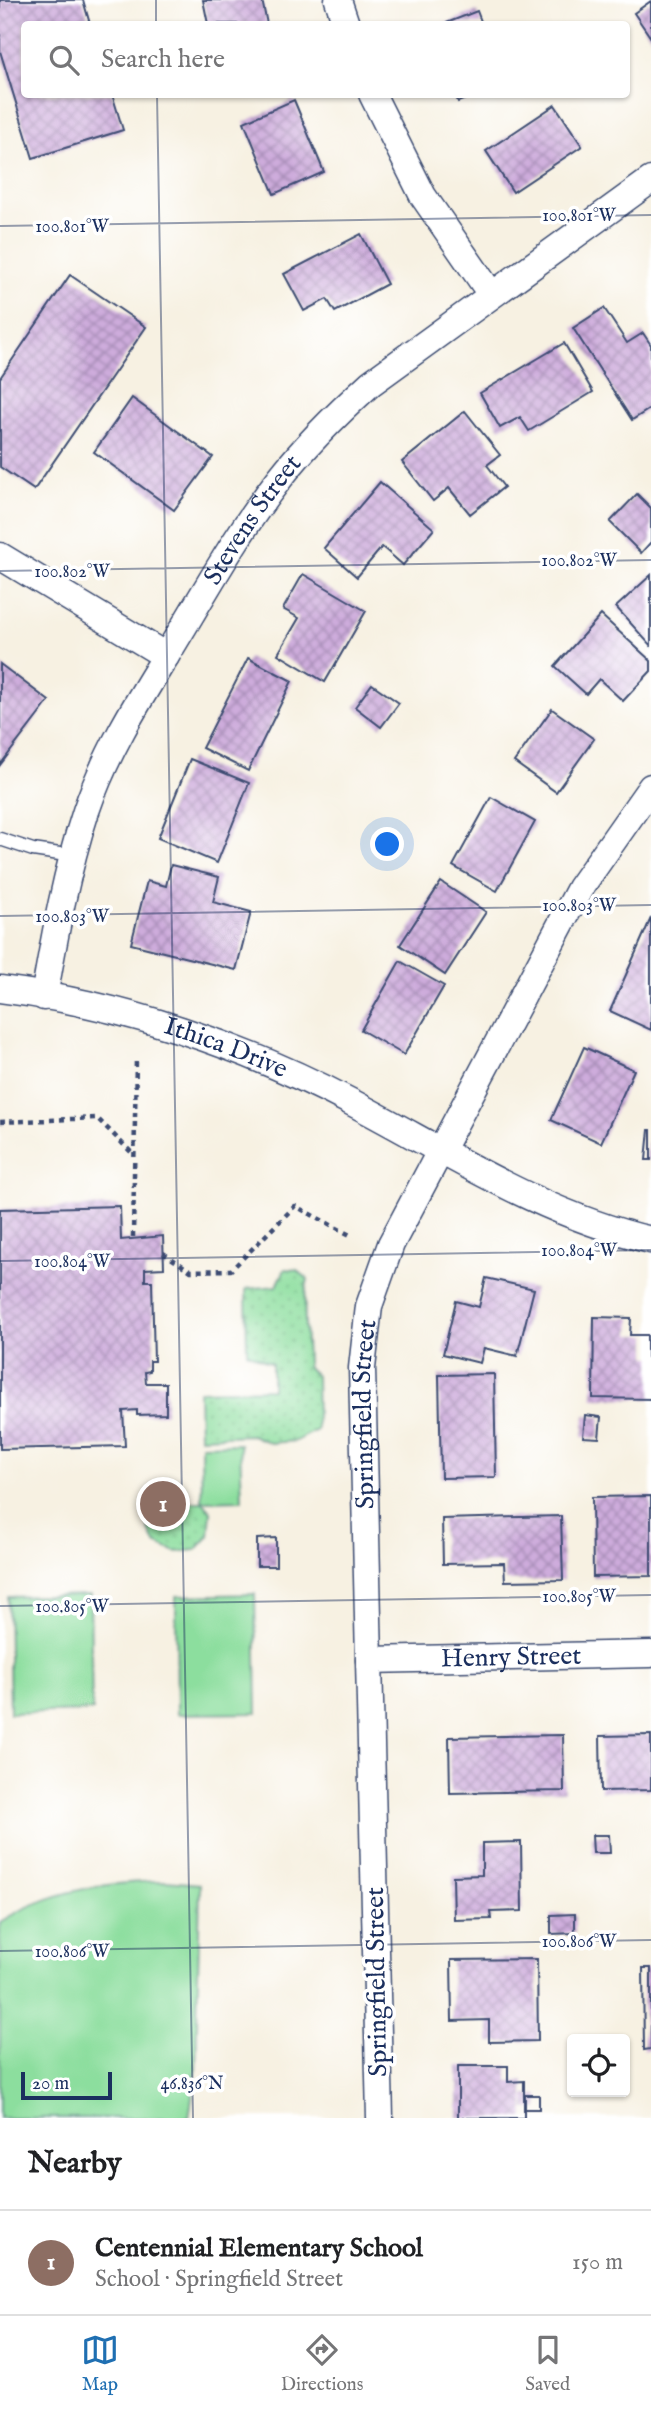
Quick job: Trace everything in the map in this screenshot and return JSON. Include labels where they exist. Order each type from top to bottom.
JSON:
[{"type":"street","points":[[338,0],[345,21]]},
{"type":"street","points":[[374,98],[423,196],[491,294]]},
{"type":"street","name":"Stevens Street","points":[[44,997],[72,856],[104,766],[122,728],[226,556],[279,478],[307,446],[371,383],[651,180]]},
{"type":"street","points":[[0,555],[166,656]]},
{"type":"street","name":"Springfield Street","points":[[380,2118],[362,1368],[369,1306],[391,1244],[580,888],[651,787]]},
{"type":"street","name":"Ithica Drive","points":[[0,989],[145,1020],[245,1054],[350,1101],[438,1151],[544,1204],[581,1220],[651,1240]]},
{"type":"street","name":"Henry Street","points":[[369,1660],[651,1654]]},
{"type":"lane","points":[[0,839],[33,850],[72,856]]},
{"type":"path","points":[[133,1237],[136,1058]]},
{"type":"path","points":[[0,1122],[97,1118],[135,1156]]},
{"type":"path","points":[[163,1253],[191,1271],[231,1270],[295,1206],[352,1236]]},
{"type":"green space","points":[[285,1269],[297,1270],[308,1279],[305,1311],[307,1366],[316,1376],[317,1430],[296,1441],[270,1443],[252,1435],[200,1437],[199,1391],[272,1389],[272,1364],[247,1352],[246,1289],[277,1286]]},
{"type":"green space","points":[[240,1444],[242,1500],[202,1501],[201,1445]]},
{"type":"green space","points":[[181,1502],[203,1502],[211,1511],[209,1536],[196,1550],[176,1552],[155,1543],[148,1528],[165,1511]]},
{"type":"green space","points":[[255,1594],[257,1713],[177,1714],[176,1596]]},
{"type":"green space","points":[[90,1595],[92,1711],[10,1713],[8,1597]]},
{"type":"green space","points":[[166,1881],[200,1884],[196,2072],[189,2118],[0,2118],[0,1922],[59,1895],[123,1883]]},
{"type":"building","points":[[0,0],[83,0],[89,21],[21,21],[21,98],[113,98],[123,130],[33,158],[0,51]]},
{"type":"building","points":[[203,0],[262,0],[266,21],[207,21]]},
{"type":"building","points":[[651,1],[651,38],[634,13]]},
{"type":"building","points":[[477,11],[481,21],[452,21]]},
{"type":"building","points":[[294,100],[324,172],[274,194],[244,122]]},
{"type":"building","points":[[555,105],[582,146],[513,192],[486,151]]},
{"type":"building","points":[[361,234],[387,284],[335,312],[327,299],[304,311],[284,274]]},
{"type":"building","points":[[70,275],[146,327],[34,490],[0,467],[0,378]]},
{"type":"building","points":[[604,308],[627,343],[643,333],[651,345],[651,408],[632,420],[573,328]]},
{"type":"building","points":[[564,343],[593,392],[529,431],[520,417],[500,428],[480,393]]},
{"type":"building","points":[[132,398],[213,457],[174,510],[94,452]]},
{"type":"building","points":[[465,411],[500,455],[487,465],[504,487],[470,514],[449,488],[433,501],[402,462]]},
{"type":"building","points":[[380,482],[434,529],[403,565],[382,547],[357,577],[324,548]]},
{"type":"building","points":[[637,494],[651,508],[651,542],[641,553],[610,522]]},
{"type":"building","points":[[303,574],[366,611],[325,682],[278,654],[299,618],[283,609]]},
{"type":"building","points":[[651,575],[651,646],[616,607]]},
{"type":"building","points":[[601,615],[651,661],[651,671],[623,701],[599,679],[586,694],[555,666]]},
{"type":"building","points":[[248,658],[292,681],[248,771],[202,748]]},
{"type":"building","points":[[0,664],[49,701],[0,765]]},
{"type":"building","points":[[372,684],[399,703],[381,727],[355,707]]},
{"type":"building","points":[[552,709],[594,739],[556,792],[514,762]]},
{"type":"building","points":[[190,759],[249,783],[217,863],[158,838]]},
{"type":"building","points":[[491,797],[535,822],[497,891],[453,866]]},
{"type":"building","points":[[171,865],[219,877],[213,902],[251,912],[236,970],[131,944],[147,881],[166,886]]},
{"type":"building","points":[[441,882],[486,912],[445,975],[400,945]]},
{"type":"building","points":[[651,918],[651,1030],[610,1011]]},
{"type":"building","points":[[400,961],[444,986],[404,1055],[361,1030]]},
{"type":"building","points":[[584,1047],[634,1070],[601,1143],[551,1120]]},
{"type":"building","points":[[649,1130],[651,1160],[646,1160]]},
{"type":"building","points":[[120,1206],[121,1240],[163,1236],[164,1268],[145,1269],[145,1281],[152,1281],[154,1361],[150,1361],[150,1371],[145,1372],[146,1383],[166,1383],[166,1414],[137,1415],[137,1410],[123,1411],[125,1446],[0,1449],[0,1209]]},
{"type":"building","points":[[486,1278],[534,1289],[517,1356],[484,1348],[480,1363],[443,1354],[456,1301],[479,1307]]},
{"type":"building","points":[[594,1317],[631,1318],[630,1335],[647,1335],[647,1357],[651,1357],[651,1399],[593,1398]]},
{"type":"building","points":[[494,1374],[496,1477],[441,1478],[439,1375]]},
{"type":"building","points":[[585,1415],[601,1417],[599,1438],[583,1437]]},
{"type":"building","points":[[651,1496],[651,1576],[593,1577],[592,1497]]},
{"type":"building","points":[[561,1516],[563,1580],[505,1581],[504,1563],[443,1564],[442,1519]]},
{"type":"building","points":[[276,1538],[276,1566],[257,1566],[257,1539]]},
{"type":"building","points":[[563,1735],[564,1791],[450,1793],[449,1737]]},
{"type":"building","points":[[651,1735],[651,1790],[601,1791],[600,1736]]},
{"type":"building","points":[[592,1835],[609,1835],[610,1853],[593,1853]]},
{"type":"building","points":[[521,1842],[522,1911],[490,1912],[491,1919],[454,1920],[453,1876],[482,1875],[482,1843]]},
{"type":"building","points":[[575,1914],[575,1933],[551,1934],[551,1915]]},
{"type":"building","points":[[537,1959],[538,2041],[489,2042],[489,2020],[452,2021],[451,1960]]},
{"type":"building","points":[[643,1968],[651,1968],[651,2049],[644,2050]]},
{"type":"building","points":[[458,2066],[508,2066],[508,2082],[524,2081],[524,2118],[458,2118]]},
{"type":"building","points":[[525,2095],[539,2095],[539,2109],[525,2109]]},
{"type":"place","name":"Centennial Elementary School","points":[[163,1504]]}]
